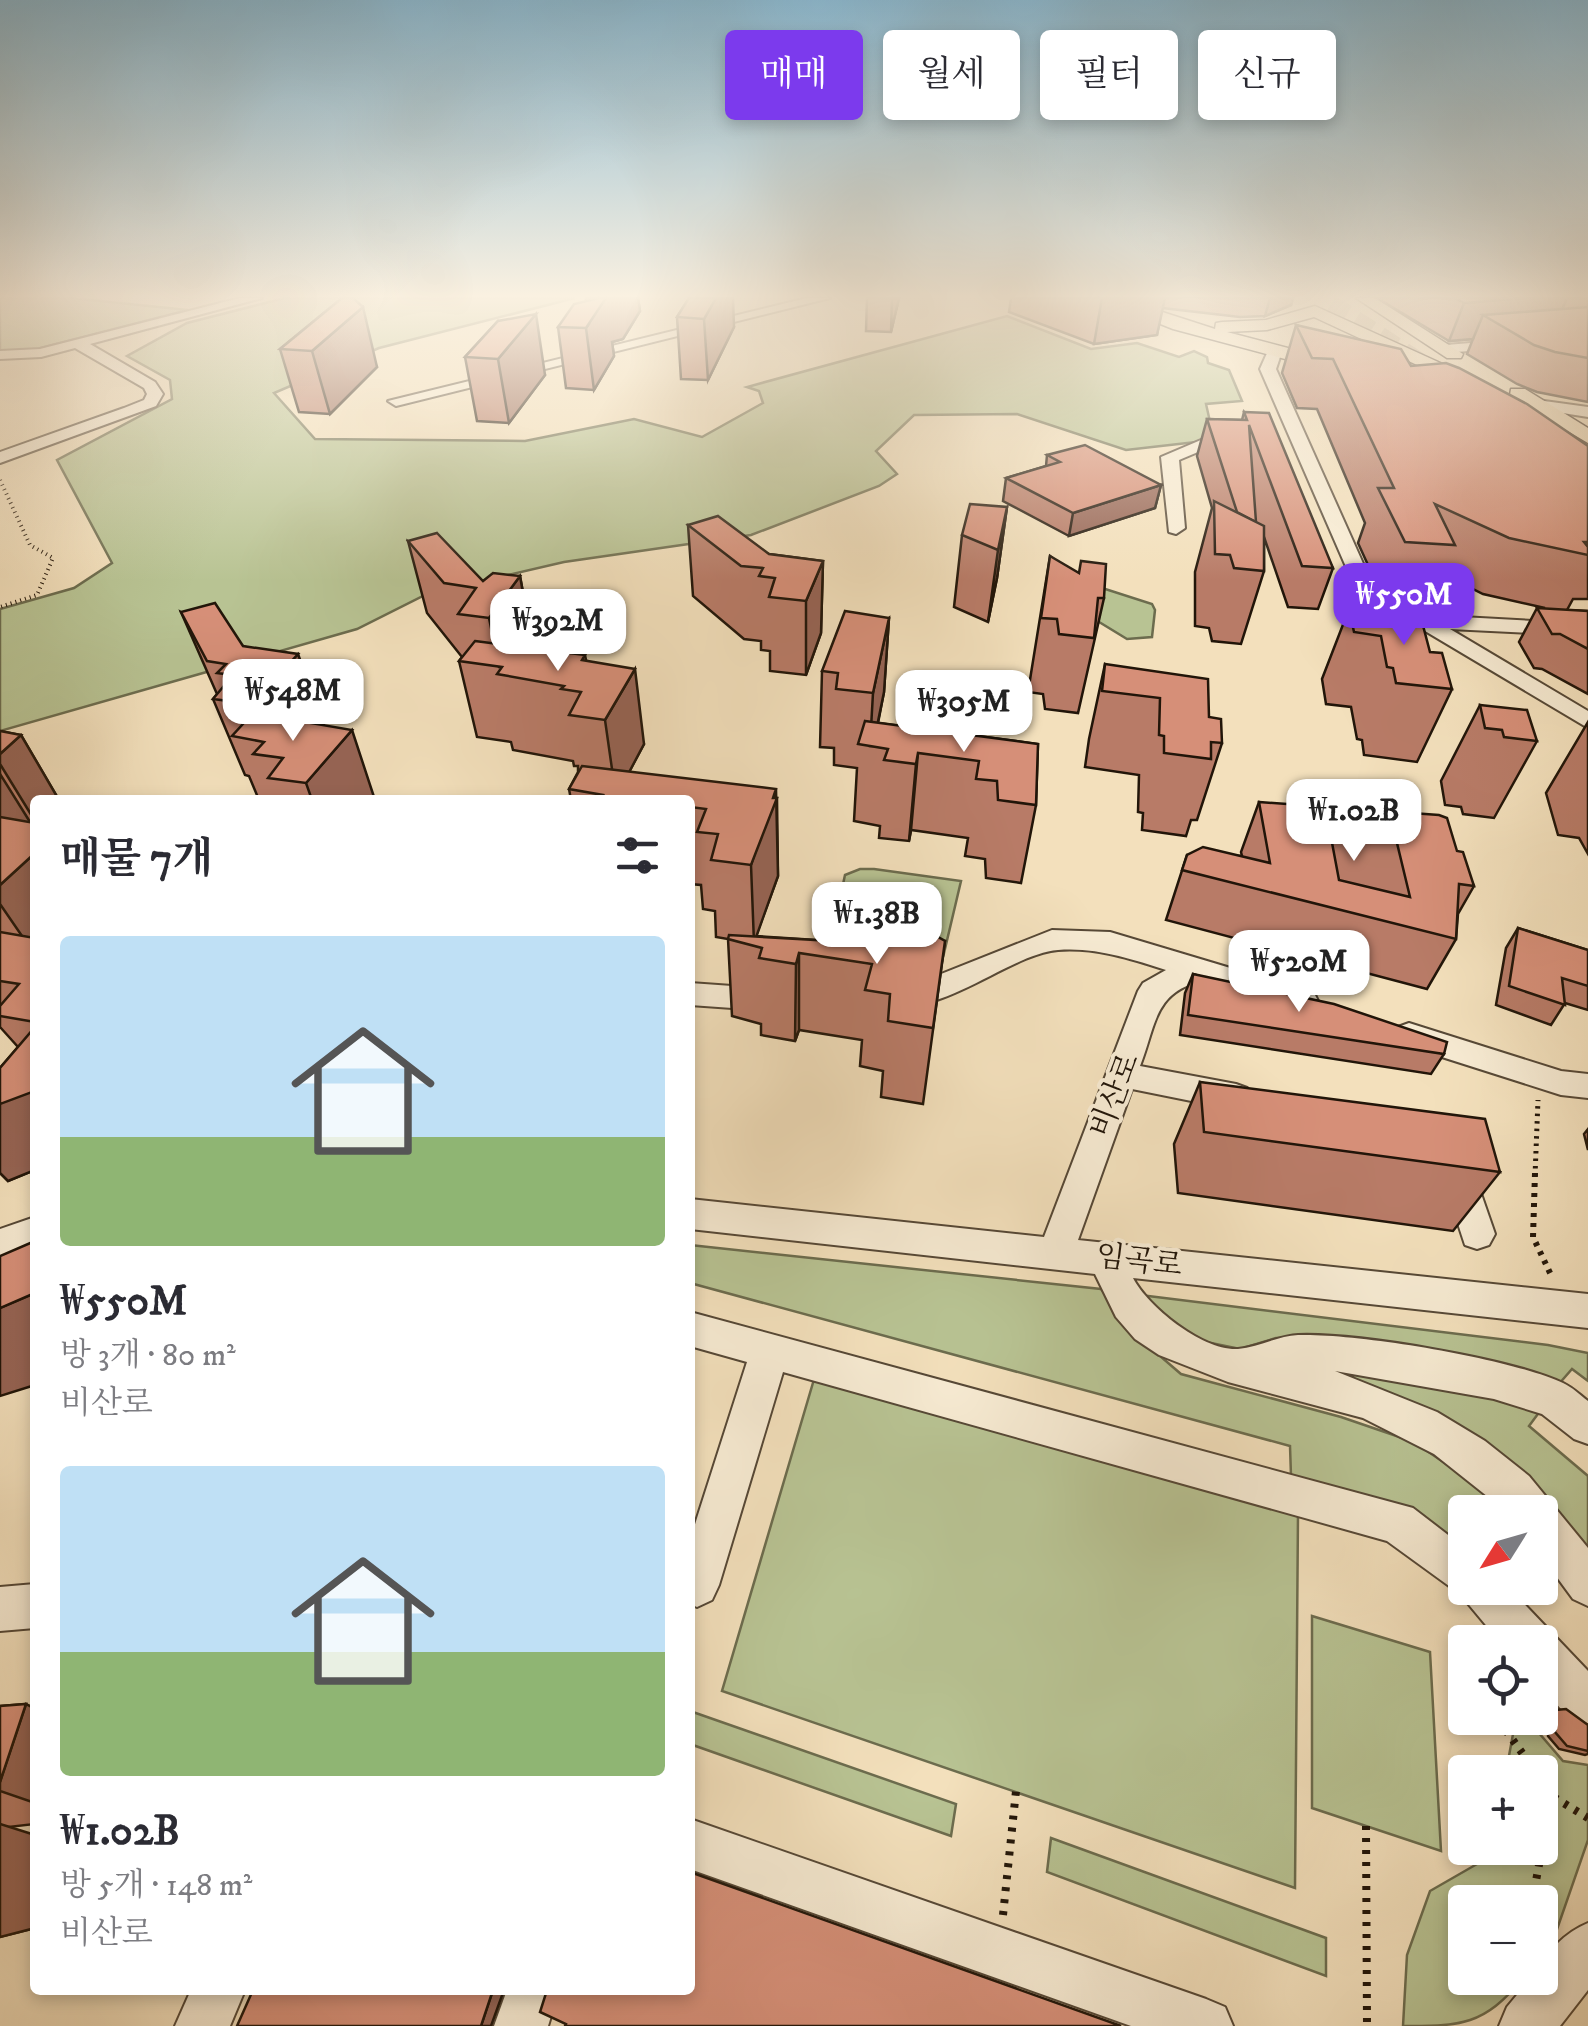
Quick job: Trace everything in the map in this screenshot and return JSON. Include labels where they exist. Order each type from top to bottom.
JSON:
[{"type":"main road","points":[[1437,393],[1480,422]]},
{"type":"main road","points":[[1496,393],[1537,405]]},
{"type":"main road","points":[[1517,393],[1588,437]]},
{"type":"main road","points":[[1440,395],[1537,405]]},
{"type":"main road","points":[[1440,395],[1484,406],[1588,453]]},
{"type":"street","points":[[0,458],[150,403],[154,393]]},
{"type":"street","points":[[396,400],[427,393]]},
{"type":"street","points":[[1276,393],[1292,443],[1374,611],[1421,620],[1588,630]]},
{"type":"street","points":[[1537,405],[1588,412]]},
{"type":"street","points":[[1176,528],[1170,457],[1214,439],[1249,440]]},
{"type":"street","points":[[1421,620],[1588,721]]},
{"type":"street","points":[[867,1000],[936,988],[1052,940],[1110,942],[1332,1010]]},
{"type":"street","name":"비산로","points":[[1056,1251],[1153,991],[1178,976],[1204,970]]},
{"type":"street","points":[[695,994],[809,1002]]},
{"type":"street","points":[[1386,1028],[1539,1076],[1588,1086]]},
{"type":"street","points":[[1121,1076],[1274,1105]]},
{"type":"street","points":[[1447,1138],[1477,1234]]},
{"type":"street","name":"임곡로","points":[[695,1215],[1578,1310]]},
{"type":"street","points":[[0,1245],[30,1234]]},
{"type":"street","points":[[1106,1257],[1129,1305],[1178,1347],[1340,1391],[1406,1415],[1468,1450],[1520,1495]]},
{"type":"street","points":[[695,1330],[1398,1523],[1448,1561]]},
{"type":"street","points":[[695,1584],[770,1351]]},
{"type":"street","points":[[1239,1365],[1293,1352],[1336,1353],[1528,1388],[1553,1398],[1588,1425]]},
{"type":"street","points":[[1558,1543],[1588,1584]]},
{"type":"street","points":[[1495,1605],[1514,1625]]},
{"type":"street","points":[[0,1609],[30,1606]]},
{"type":"street","points":[[1558,1673],[1588,1705]]},
{"type":"street","points":[[695,1846],[1206,2026]]},
{"type":"street","points":[[1526,2026],[1588,1949]]},
{"type":"street","points":[[202,2026],[218,1995]]},
{"type":"street","points":[[521,2026],[531,1995]]},
{"type":"path","points":[[0,480],[30,546],[53,558],[37,595],[0,606]]},
{"type":"path","points":[[1539,1076],[1533,1238],[1578,1310]]},
{"type":"path","points":[[999,1953],[1016,1791]]},
{"type":"path","points":[[1558,1800],[1588,1818]]},
{"type":"path","points":[[1366,1826],[1367,2026]]},
{"type":"green space","points":[[171,393],[275,393],[315,439],[525,441],[634,419],[702,437],[763,403],[760,393],[1238,393],[1242,401],[1206,404],[1213,435],[1196,442],[1126,450],[1017,414],[914,415],[876,451],[897,474],[879,486],[751,535],[564,562],[427,594],[357,629],[0,731],[0,609],[74,588],[112,563],[57,460],[172,399]]},
{"type":"green space","points":[[1071,578],[1152,604],[1152,637],[1127,639],[1050,592]]},
{"type":"green space","points":[[874,869],[961,881],[940,970],[829,950],[845,875]]},
{"type":"green space","points":[[695,1246],[1101,1289],[1139,1338],[1181,1374],[1341,1417],[1414,1442],[1487,1495],[1448,1495],[1448,1543],[1291,1476],[1290,1446],[695,1284]]},
{"type":"green space","points":[[1132,1294],[1548,1345],[1588,1353],[1588,1381],[1572,1369],[1558,1385],[1327,1339],[1276,1338],[1240,1349],[1182,1337]]},
{"type":"green space","points":[[1303,1360],[1543,1407],[1529,1426],[1588,1476],[1588,1559],[1558,1514],[1558,1495],[1529,1495]]},
{"type":"green space","points":[[815,1376],[1298,1513],[1295,1888],[722,1691]]},
{"type":"green space","points":[[1312,1616],[1430,1652],[1441,1851],[1312,1808]]},
{"type":"green space","points":[[695,1713],[956,1804],[951,1836],[695,1746]]},
{"type":"green space","points":[[1513,1735],[1541,1735],[1558,1755],[1509,1755]]},
{"type":"green space","points":[[1558,1755],[1563,1761],[1588,1765],[1588,1840],[1558,1926],[1558,1885],[1448,1885],[1448,1995],[1508,1995],[1470,2020],[1403,2026],[1407,1955],[1430,1891],[1475,1865],[1558,1865]]},
{"type":"green space","points":[[1051,1838],[1326,1938],[1326,1976],[1047,1872]]},
{"type":"building","points":[[1349,393],[1505,393],[1588,446],[1588,542],[1584,542],[1588,555],[1509,538],[1435,504],[1455,545],[1405,542],[1378,488],[1394,488]]},
{"type":"building","points":[[1244,412],[1269,413],[1333,568],[1302,566],[1249,425],[1256,522],[1237,512],[1207,419],[1247,420]]},
{"type":"building","points":[[1085,445],[1161,485],[1073,513],[1006,478],[1060,462],[1047,455]]},
{"type":"building","points":[[1214,501],[1264,526],[1264,571],[1234,568],[1230,555],[1215,554]]},
{"type":"building","points":[[970,504],[1007,507],[998,550],[962,535]]},
{"type":"building","points":[[718,516],[769,554],[823,561],[806,601],[769,597],[775,578],[759,576],[763,568],[741,566],[688,525]]},
{"type":"building","points":[[437,533],[483,581],[493,573],[520,576],[489,618],[458,614],[476,588],[444,583],[408,541]]},
{"type":"building","points":[[1050,556],[1079,573],[1081,561],[1106,564],[1104,598],[1098,598],[1094,638],[1059,634],[1057,619],[1041,618]]},
{"type":"building","points":[[215,603],[243,646],[298,654],[252,704],[213,699],[233,675],[217,673],[226,664],[207,661],[181,612]]},
{"type":"building","points":[[1537,608],[1588,611],[1588,649],[1560,634],[1552,634]]},
{"type":"building","points":[[1349,609],[1421,618],[1430,652],[1442,653],[1452,689],[1396,683],[1393,668],[1387,667],[1381,636],[1354,632]]},
{"type":"building","points":[[845,611],[889,618],[873,693],[836,689],[838,673],[822,671]]},
{"type":"building","points":[[475,641],[585,655],[582,660],[635,669],[605,720],[569,715],[581,692],[497,674],[502,667],[459,661]]},
{"type":"building","points":[[1105,664],[1208,679],[1209,717],[1221,719],[1222,743],[1211,742],[1211,759],[1164,753],[1164,736],[1159,735],[1160,698],[1102,691]]},
{"type":"building","points":[[1480,705],[1527,710],[1537,741],[1504,737],[1502,730],[1485,728]]},
{"type":"building","points":[[253,713],[352,730],[306,783],[268,778],[283,758],[253,754],[264,742],[232,736]]},
{"type":"building","points":[[865,721],[1038,744],[1036,805],[998,800],[997,781],[976,779],[979,761],[918,753],[916,764],[884,760],[888,749],[858,744]]},
{"type":"building","points":[[0,731],[21,735],[0,754]]},
{"type":"building","points":[[582,766],[776,789],[773,798],[777,798],[751,865],[711,860],[718,834],[697,832],[706,809],[695,808],[695,795],[603,795],[569,789]]},
{"type":"building","points":[[1259,802],[1439,815],[1447,818],[1474,886],[1459,884],[1456,939],[1182,870],[1187,855],[1203,847],[1270,863]],"holes":[[[1330,832],[1396,839],[1410,897],[1339,880]]]},
{"type":"building","points":[[0,817],[30,822],[30,858],[0,885]]},
{"type":"building","points":[[1518,928],[1588,950],[1588,986],[1562,978],[1565,1005],[1509,986]]},
{"type":"building","points":[[0,932],[30,937],[30,1021],[0,1016],[0,1006],[19,984],[0,981]]},
{"type":"building","points":[[906,932],[945,941],[933,1028],[888,1021],[890,994],[865,990],[872,964],[799,953],[796,964],[759,958],[762,948],[728,939],[729,935],[832,941]]},
{"type":"building","points":[[1193,974],[1334,1004],[1447,1042],[1444,1054],[1188,1015]]},
{"type":"building","points":[[30,1033],[30,1093],[0,1104],[0,1068]]},
{"type":"building","points":[[1200,1082],[1485,1119],[1500,1172],[1204,1132]]},
{"type":"building","points":[[30,1243],[30,1295],[0,1308],[0,1256]]},
{"type":"building","points":[[26,1704],[0,1782],[0,1706]]},
{"type":"building","points":[[1566,1709],[1588,1725],[1588,1751],[1567,1746],[1558,1735],[1558,1710]]},
{"type":"building","points":[[695,1874],[1121,2026],[565,2026],[540,2012],[545,1995],[695,1995]]},
{"type":"building","points":[[251,1995],[491,1995],[481,2026],[237,2026]]}]
